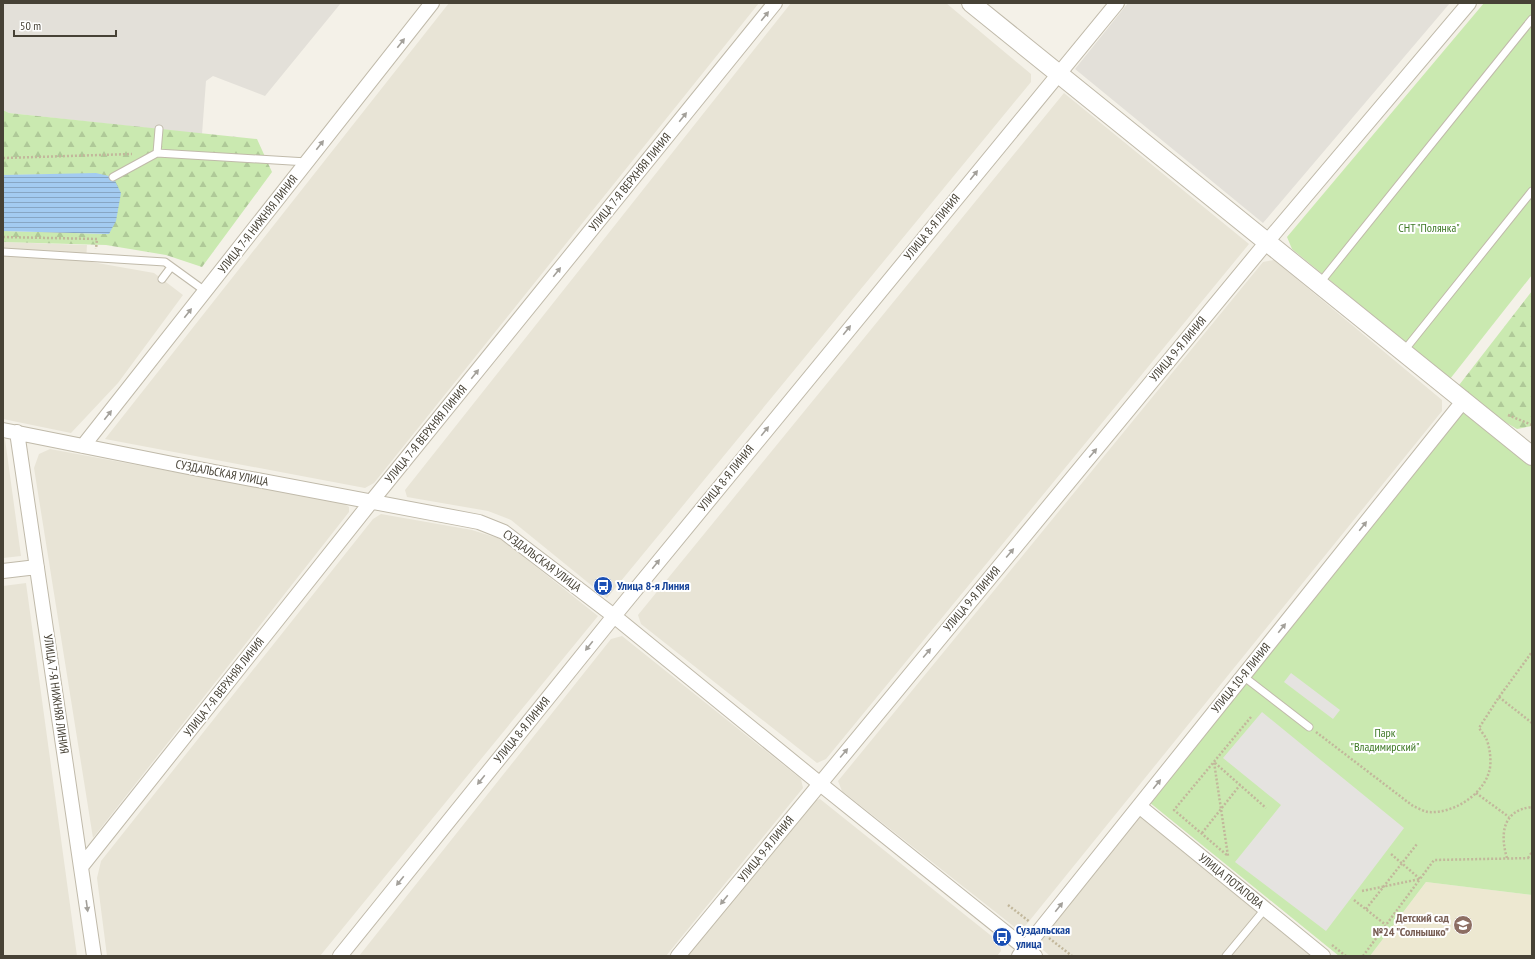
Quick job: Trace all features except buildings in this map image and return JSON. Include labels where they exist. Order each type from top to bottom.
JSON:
[{"type":"street","name":"УЛИЦА 7-Я НИЖНЯЯ ЛИНИЯ","points":[[83,446],[432,3]]},
{"type":"street","name":"УЛИЦА 7-Я ВЕРХНЯЯ ЛИНИЯ","points":[[81,867],[371,502],[775,3]]},
{"type":"street","points":[[971,3],[1266,243],[1464,400],[1532,456]]},
{"type":"street","name":"УЛИЦА 8-Я ЛИНИЯ","points":[[340,956],[614,616],[1058,73],[1117,3]]},
{"type":"street","name":"УЛИЦА 9-Я ЛИНИЯ","points":[[678,956],[1266,243],[1469,3]]},
{"type":"street","name":"УЛИЦА 10-Я ЛИНИЯ","points":[[1026,954],[1139,806],[1464,400]]},
{"type":"street","name":"СУЗДАЛЬСКАЯ УЛИЦА","points":[[3,430],[479,522],[504,532],[614,616],[1026,954]]},
{"type":"street","name":"УЛИЦА 7-Я НИЖНЯЯ ЛИНИЯ","points":[[18,432],[94,956]]},
{"type":"street","points":[[3,571],[37,567]]},
{"type":"street","name":"УЛИЦА ПОТАПОВА","points":[[1139,806],[1323,956]]},
{"type":"lane","points":[[1318,284],[1532,19]]},
{"type":"lane","points":[[157,153],[159,129]]},
{"type":"lane","points":[[113,177],[157,153],[307,162]]},
{"type":"lane","points":[[1403,352],[1532,191]]},
{"type":"lane","points":[[3,252],[165,262],[205,292]]},
{"type":"lane","points":[[162,279],[171,267]]},
{"type":"lane","points":[[1243,676],[1309,727]]},
{"type":"lane","points":[[1226,956],[1265,909]]},
{"type":"path","points":[[3,158],[157,153]]},
{"type":"path","points":[[3,237],[97,239],[96,258]]},
{"type":"path","points":[[1309,727],[1413,806],[1428,812],[1442,811],[1460,805],[1476,793],[1489,772],[1490,753],[1486,738],[1479,728],[1499,697],[1532,652]]},
{"type":"path","points":[[1499,697],[1532,723]]},
{"type":"path","points":[[1214,762],[1228,856],[1174,810],[1251,717]]},
{"type":"path","points":[[1214,762],[1266,808]]},
{"type":"path","points":[[1202,834],[1240,785]]},
{"type":"path","points":[[1476,793],[1509,817]]},
{"type":"path","points":[[1507,858],[1503,846],[1503,831],[1509,817],[1519,810],[1532,807]]},
{"type":"path","points":[[1366,909],[1417,844]]},
{"type":"path","points":[[1528,858],[1532,852]]},
{"type":"path","points":[[1391,854],[1420,879]]},
{"type":"path","points":[[1362,956],[1434,860],[1532,858]]},
{"type":"path","points":[[1362,891],[1420,879]]},
{"type":"path","points":[[1354,900],[1386,925]]},
{"type":"shaded area","points":[[3,3],[341,3],[265,96],[213,76],[206,81],[202,134],[9,113],[3,110]]},
{"type":"shaded area","points":[[449,3],[759,3],[374,483],[365,488],[105,439]]},
{"type":"shaded area","points":[[791,3],[946,3],[1031,74],[1031,82],[607,598],[511,520],[488,511],[407,497],[405,490]]},
{"type":"shaded area","points":[[1128,3],[1450,3],[1263,223],[1075,69]]},
{"type":"shaded area","points":[[1064,93],[1249,244],[826,759],[817,763],[641,624],[638,615]]},
{"type":"shaded area","points":[[3,242],[87,245],[86,261],[154,273],[183,295],[118,383],[71,433],[3,419]]},
{"type":"shaded area","points":[[1274,260],[1442,400],[1442,411],[1026,925],[1017,929],[842,791],[838,781],[1263,262]]},
{"type":"shaded area","points":[[3,439],[5,439],[21,556],[3,558]]},
{"type":"shaded area","points":[[50,449],[343,503],[349,507],[349,512],[93,838],[34,468],[39,454]]},
{"type":"shaded area","points":[[381,514],[472,530],[501,539],[598,616],[320,956],[107,956],[97,878],[101,861],[373,519]]},
{"type":"shaded area","points":[[26,583],[77,956],[3,956],[3,586]]},
{"type":"shaded area","points":[[622,636],[801,779],[803,788],[666,956],[359,956],[611,639]]},
{"type":"shaded area","points":[[1291,673],[1340,710],[1333,719],[1284,682]]},
{"type":"shaded area","points":[[1262,712],[1404,828],[1326,931],[1235,862],[1281,805],[1223,758]]},
{"type":"shaded area","points":[[820,799],[999,942],[1001,951],[997,956],[686,956],[809,802]]},
{"type":"shaded area","points":[[1141,813],[1318,956],[1050,956],[1036,944]]},
{"type":"shaded area","name":"Детский сад №24 \"Солнышко\"","points":[[1426,882],[1532,895],[1532,956],[1370,956]]},
{"type":"green space","name":"СНТ \"Полянка\"","points":[[1484,3],[1532,3],[1532,275],[1450,379],[1292,249],[1287,237]]},
{"type":"green space","points":[[3,110],[9,113],[257,139],[272,172],[202,267],[166,255],[106,245],[3,242],[3,231],[109,234],[113,177],[96,174],[3,175]]},
{"type":"green space","points":[[1532,291],[1532,426],[1517,429],[1475,404],[1456,389]]},
{"type":"green space","name":"Парк \"Владимирский\"","points":[[1463,405],[1532,462],[1532,895],[1426,882],[1370,956],[1339,956],[1149,802]]},
{"type":"water","points":[[96,173],[113,177],[121,193],[116,221],[109,234],[3,231],[3,175]]},
{"type":"place","name":"Улица 8-я Линия","points":[[603,586]]},
{"type":"place","name":"Детский сад №24 \"Солнышко\"","points":[[1463,925]]},
{"type":"place","name":"Суздальская улица","points":[[1002,937]]}]
